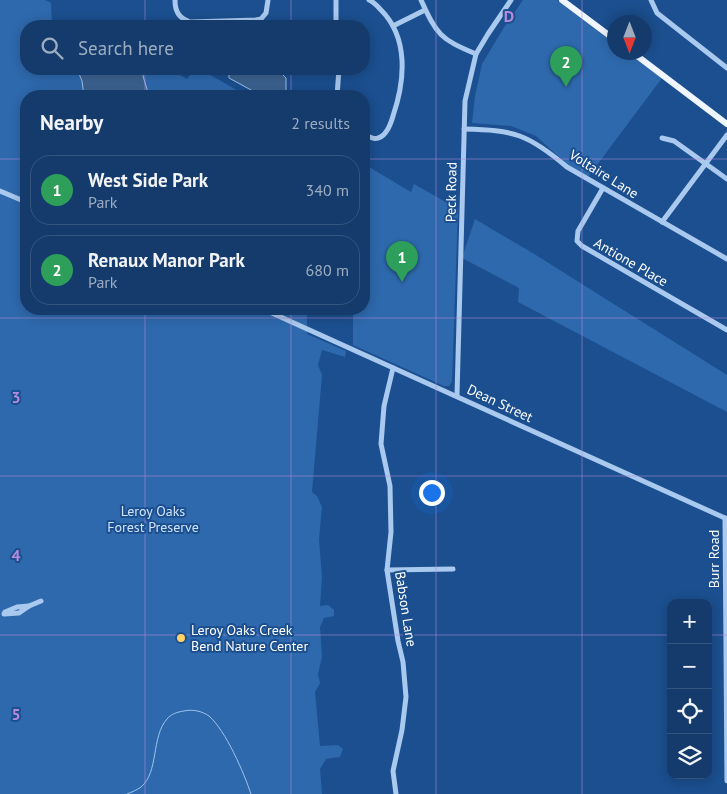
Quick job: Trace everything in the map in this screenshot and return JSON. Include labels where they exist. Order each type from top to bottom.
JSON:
[{"type":"main road","points":[[562,0],[607,34]]},
{"type":"main road","points":[[643,60],[727,124]]},
{"type":"street","points":[[175,0],[177,13],[186,20]]},
{"type":"street","points":[[256,20],[261,19],[266,13],[268,0]]},
{"type":"street","points":[[336,0],[336,20]]},
{"type":"street","points":[[369,0],[390,19],[400,43],[402,71],[399,100],[391,121],[384,134],[379,138],[370,137]]},
{"type":"street","points":[[420,0],[437,32],[450,42],[476,54]]},
{"type":"street","name":"Peck Road","points":[[457,395],[465,101],[476,54],[511,0]]},
{"type":"street","points":[[651,0],[657,13],[727,68]]},
{"type":"street","points":[[393,26],[425,10]]},
{"type":"street","points":[[337,90],[339,75]]},
{"type":"street","name":"Voltaire Lane","points":[[464,129],[497,130],[530,139],[545,148],[567,167],[727,260]]},
{"type":"street","points":[[662,222],[727,135]]},
{"type":"street","points":[[662,138],[674,141],[727,179]]},
{"type":"street","name":"Antione Place","points":[[603,188],[578,231],[577,241],[582,246],[727,330]]},
{"type":"street","points":[[0,191],[20,199]]},
{"type":"street","name":"Dean Street","points":[[276,315],[457,395],[726,519]]},
{"type":"street","name":"Babson Lane","points":[[393,368],[384,406],[381,444],[390,486],[391,532],[387,570],[398,641],[404,662],[406,696],[402,730],[393,771],[396,794]]},
{"type":"street","name":"Burr Road","points":[[726,519],[727,780]]},
{"type":"street","points":[[387,570],[453,569]]},
{"type":"street","points":[[29,606],[42,601]]},
{"type":"green space","name":"Leroy Oaks Forest Preserve","points":[[0,0],[45,0],[51,3],[52,20],[20,20],[20,75],[180,75],[187,79],[190,75],[210,75],[237,90],[20,90],[20,315],[307,315],[307,334],[346,351],[345,357],[322,350],[318,365],[322,375],[312,492],[317,496],[322,507],[319,539],[322,577],[320,606],[328,605],[334,610],[334,616],[324,618],[320,627],[322,657],[318,674],[320,683],[315,692],[320,746],[338,745],[343,749],[340,757],[326,759],[320,769],[322,794],[0,794]]},
{"type":"green space","points":[[523,0],[557,0],[607,38],[607,60],[638,60],[662,78],[588,177],[568,165],[536,136],[511,126],[472,123],[475,96],[482,64]]},
{"type":"green space","points":[[370,168],[411,192],[414,184],[458,209],[452,382],[449,386],[444,386],[353,345],[353,315],[370,315]]},
{"type":"green space","points":[[475,219],[727,375],[727,412],[518,302],[519,288],[462,258]]},
{"type":"shaded area","points":[[80,75],[143,75],[147,90],[83,90]]},
{"type":"shaded area","points":[[229,75],[283,75],[286,78],[286,90],[251,90],[229,78]]},
{"type":"waterway","points":[[127,794],[141,787],[147,781],[153,764],[159,735],[167,719],[177,713],[190,710],[209,716],[222,732],[234,753],[251,794]]},
{"type":"place","name":"Renaux Manor Park","points":[[566,87]]},
{"type":"place","name":"West Side Park","points":[[402,282]]},
{"type":"place","name":"Leroy Oaks Creek Bend Nature Center","points":[[181,638]]}]
